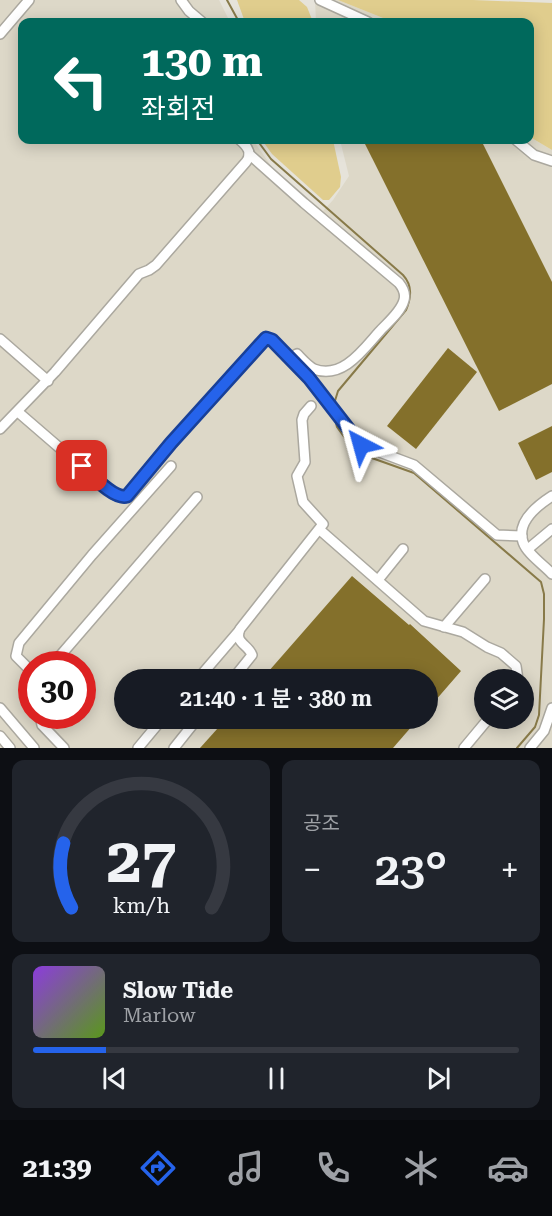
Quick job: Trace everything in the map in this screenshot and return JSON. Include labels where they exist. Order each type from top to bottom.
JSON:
[{"type":"street","points":[[0,34],[29,0]]},
{"type":"street","points":[[181,0],[197,18]]},
{"type":"street","points":[[320,0],[359,18]]},
{"type":"street","points":[[0,429],[48,381],[139,274],[156,265],[246,162],[249,154],[244,144]]},
{"type":"street","points":[[521,144],[534,155],[552,161]]},
{"type":"street","points":[[249,154],[399,283],[404,291],[405,297],[399,309],[349,364],[335,370],[324,371],[311,367],[297,354],[293,362]]},
{"type":"street","points":[[18,412],[113,494],[124,498],[266,338],[272,340],[316,386],[361,445],[408,462],[492,532],[502,536],[522,536]]},
{"type":"street","points":[[0,339],[48,381]]},
{"type":"street","points":[[206,669],[323,524],[303,502],[297,480],[298,472],[305,462],[302,420],[310,406]]},
{"type":"street","points":[[18,658],[16,656],[19,643],[92,555],[171,466]]},
{"type":"street","points":[[552,496],[531,513],[525,523],[522,536],[528,549],[552,574]]},
{"type":"street","points":[[64,651],[197,497]]},
{"type":"street","points":[[528,549],[552,529]]},
{"type":"street","points":[[320,530],[424,621],[467,634],[501,653],[516,669]]},
{"type":"street","points":[[378,580],[403,549]]},
{"type":"street","points":[[444,627],[485,579]]},
{"type":"street","points":[[240,629],[239,640],[252,655],[241,669]]},
{"type":"street","points":[[0,708],[34,748]]},
{"type":"street","points":[[530,748],[544,731],[552,708]]},
{"type":"street","points":[[46,729],[64,748]]},
{"type":"street","points":[[138,748],[154,729]]},
{"type":"street","points":[[174,748],[189,729]]},
{"type":"street","points":[[465,748],[480,729]]},
{"type":"street","points":[[0,736],[10,748]]},
{"type":"shaded area","points":[[0,0],[219,0],[228,18],[18,18],[18,144],[256,144],[272,167],[323,211],[349,176],[341,144],[534,144],[534,139],[552,150],[552,748],[0,748]]},
{"type":"shaded area","points":[[237,0],[299,0],[307,7],[311,18],[244,18]]},
{"type":"shaded area","points":[[315,0],[338,0],[383,18],[316,18]]},
{"type":"shaded area","points":[[338,0],[473,0],[552,3],[552,150],[534,139],[534,18],[383,18]]},
{"type":"shaded area","points":[[265,144],[334,144],[341,177],[340,187],[329,200],[323,200],[272,154]]},
{"type":"building","points":[[365,144],[483,144],[552,282],[552,384],[499,411]]},
{"type":"building","points":[[448,348],[477,372],[416,449],[387,426]]},
{"type":"building","points":[[552,426],[552,472],[536,480],[518,443]]},
{"type":"building","points":[[352,576],[410,624],[461,671],[438,697],[438,669],[271,669]]},
{"type":"building","points":[[217,729],[409,729],[393,748],[200,748]]},
{"type":"waterway","points":[[227,0],[237,18]]},
{"type":"waterway","points":[[260,144],[271,159],[403,275],[410,288],[406,310],[338,391],[334,404]]},
{"type":"waterway","points":[[334,416],[337,427],[355,452],[414,473],[541,582],[544,594],[544,619],[539,715],[535,727],[517,748]]},
{"type":"route","points":[[82,466],[113,494],[121,498],[127,496],[171,443],[266,338],[272,340],[309,378],[350,434],[361,445]]}]
